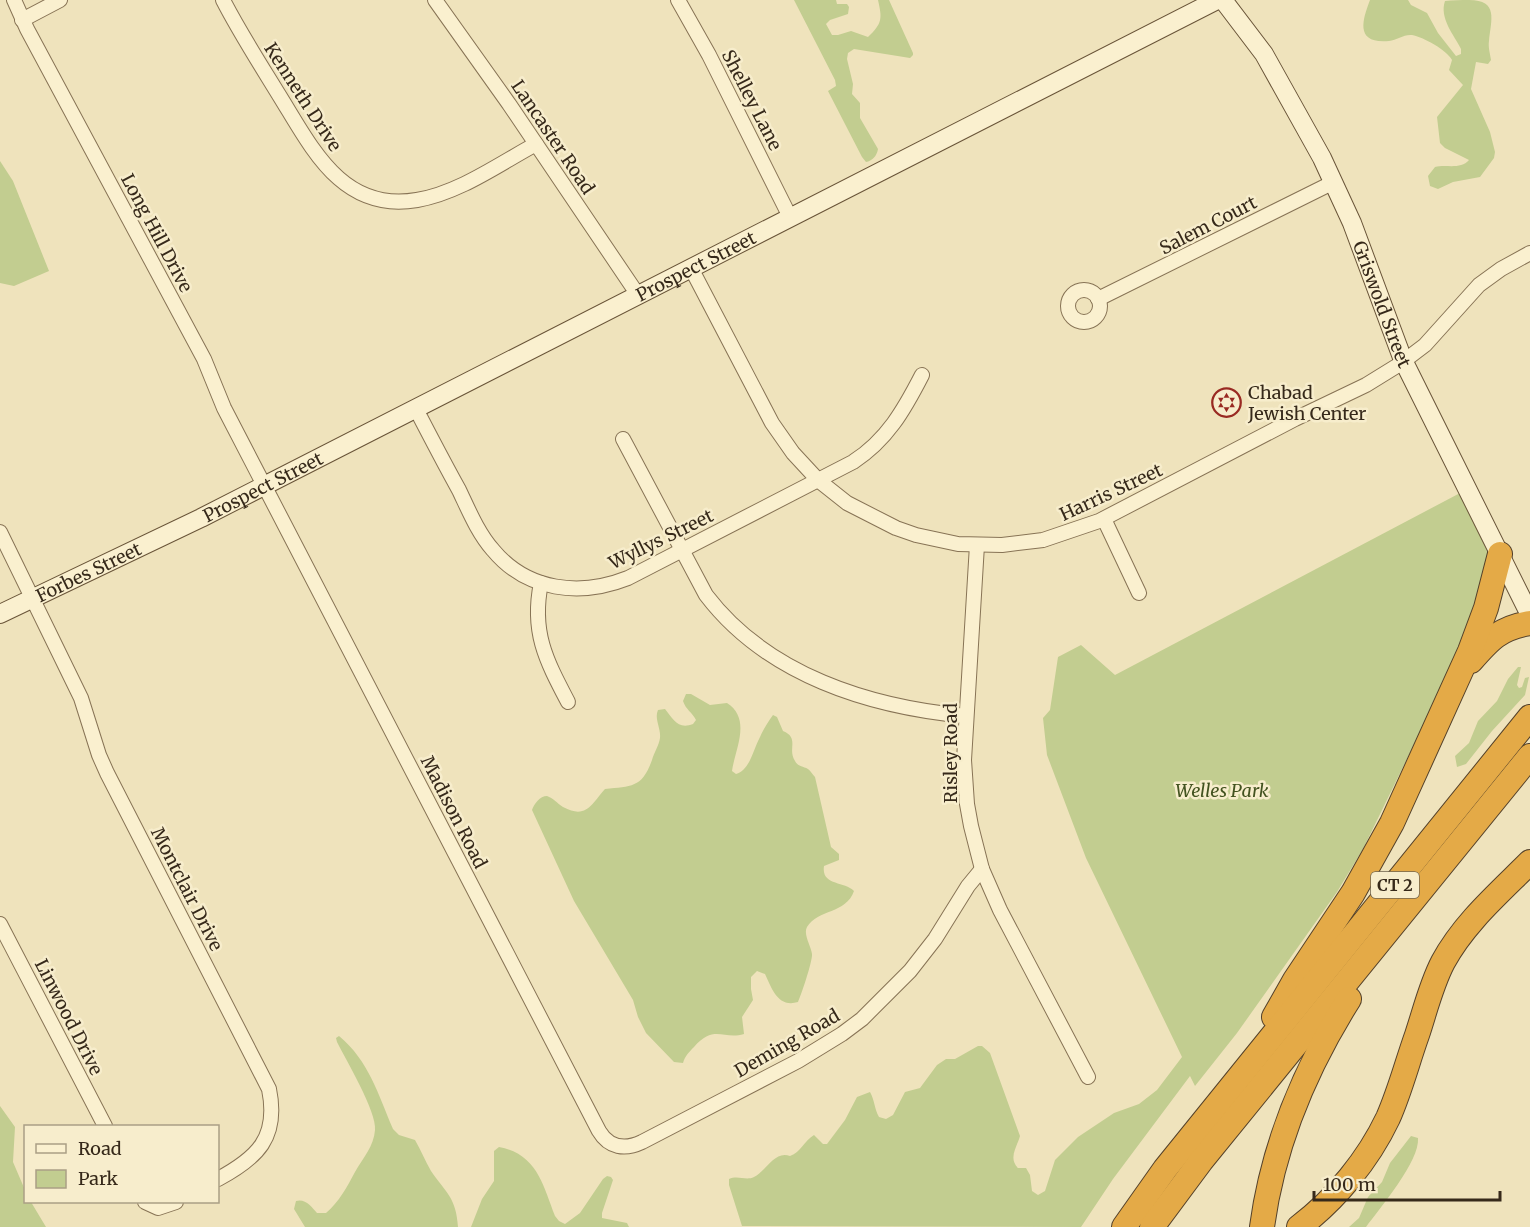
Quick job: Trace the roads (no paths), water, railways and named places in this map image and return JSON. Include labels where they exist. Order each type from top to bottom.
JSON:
[{"type":"highway","points":[[1260,1053],[1270,1024],[1281,1003],[1382,844],[1461,672],[1486,608],[1500,554]]},
{"type":"highway","points":[[1461,672],[1496,634],[1530,623]]},
{"type":"highway","name":"CT 2","points":[[1124,1227],[1165,1169],[1530,717]]},
{"type":"highway","name":"CT 2","points":[[1152,1227],[1201,1161],[1530,756]]},
{"type":"highway","points":[[1299,1227],[1324,1206],[1345,1183],[1382,1130],[1397,1095],[1435,980],[1449,952],[1475,917],[1530,862]]},
{"type":"highway","points":[[1262,1227],[1277,1156],[1304,1082],[1329,1031],[1397,920]]},
{"type":"main road","name":"Prospect Street","points":[[177,531],[1216,0]]},
{"type":"main road","name":"Griswold Street","points":[[1223,0],[1243,23],[1268,62],[1307,128],[1334,182],[1359,240],[1389,328],[1404,362],[1530,615]]},
{"type":"main road","name":"Forbes Street","points":[[0,614],[177,531]]},
{"type":"street","name":"Long Hill Drive","points":[[14,0],[22,20],[204,359],[224,408],[264,486]]},
{"type":"street","points":[[22,20],[60,0]]},
{"type":"street","name":"Kenneth Drive","points":[[224,0],[246,42],[316,154],[331,173],[359,193],[393,202],[427,198],[457,187],[536,144]]},
{"type":"street","name":"Lancaster Road","points":[[435,0],[638,295]]},
{"type":"street","name":"Shelley Lane","points":[[678,0],[709,55],[790,217]]},
{"type":"street","name":"Salem Court","points":[[1098,299],[1334,182]]},
{"type":"street","name":"Harris Street","points":[[691,268],[772,423],[793,453],[818,480],[847,503],[896,528],[937,540],[1002,546],[1043,540],[1081,529],[1104,519],[1295,419],[1366,385],[1404,362],[1433,338],[1479,285],[1512,262],[1530,253]]},
{"type":"street","name":"Wyllys Street","points":[[416,409],[485,540],[508,565],[541,583],[570,589],[605,586],[628,578],[863,455],[881,440],[902,413],[922,375]]},
{"type":"street","points":[[623,439],[701,586],[718,610],[745,637],[776,659],[819,680],[862,696],[915,710],[966,716]]},
{"type":"street","name":"Madison Road","points":[[264,486],[599,1131],[608,1142],[619,1147]]},
{"type":"street","points":[[1104,519],[1139,593]]},
{"type":"street","name":"Montclair Drive","points":[[0,532],[81,698],[107,773],[269,1089],[270,1128],[262,1146],[249,1161],[219,1178]]},
{"type":"street","name":"Risley Road","points":[[977,545],[964,760],[967,804],[982,869],[1000,910],[1088,1077]]},
{"type":"street","points":[[541,583],[537,612],[539,638],[547,662],[568,702]]},
{"type":"street","name":"Deming Road","points":[[619,1147],[642,1142],[798,1061],[842,1034],[882,1001],[910,971],[935,939],[968,886],[982,869]]},
{"type":"street","name":"Linwood Drive","points":[[0,924],[104,1125]]},
{"type":"street","points":[[148,1204],[163,1208],[174,1203]]},
{"type":"place","name":"Chabad Jewish Center","points":[[1227,402]]},
{"type":"park label","name":"Welles Park","points":[[1222,790]]}]
